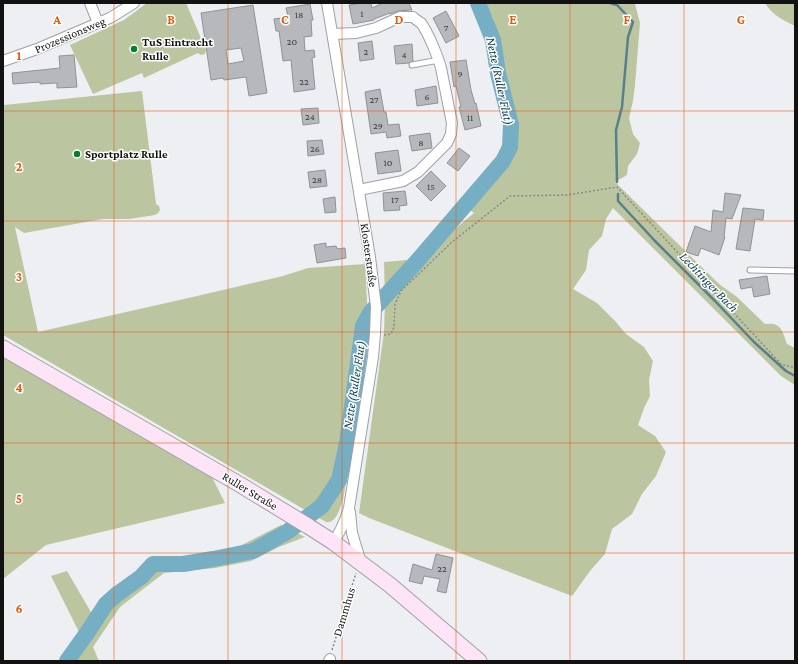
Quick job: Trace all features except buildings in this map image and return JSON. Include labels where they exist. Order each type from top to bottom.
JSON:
[{"type":"main road","name":"Ruller Straße","points":[[3,348],[239,484],[333,542],[390,585],[479,661]]},
{"type":"street","points":[[90,3],[98,23]]},
{"type":"street","name":"Prozessionsweg","points":[[3,61],[37,49],[110,18],[134,3]]},
{"type":"street","name":"Klosterstraße","points":[[327,3],[370,257],[375,292],[376,323],[373,357],[349,508],[345,522],[338,536],[333,542]]},
{"type":"street","points":[[333,34],[356,33],[376,28],[400,17],[413,17],[421,24],[430,39],[442,68],[452,123],[451,134],[447,143],[418,172],[403,181],[359,190]]},
{"type":"street","name":"Klosterstraße","points":[[349,508],[352,533],[361,563]]},
{"type":"lane","points":[[412,65],[439,60]]},
{"type":"lane","points":[[750,270],[795,271]]},
{"type":"path","points":[[375,334],[387,336],[391,334],[394,327],[396,304],[401,291],[452,242],[510,196],[567,195],[617,187],[781,364],[795,368]]},
{"type":"path","name":"Dammhus","points":[[329,660],[356,572],[361,563]]},
{"type":"green space","name":"TuS Eintracht Rulle","points":[[147,3],[186,3],[206,50],[205,54],[201,55],[198,53],[144,78],[142,73],[93,94],[70,45],[124,20]]},
{"type":"green space","points":[[483,3],[635,4],[640,23],[635,85],[629,118],[633,134],[640,143],[637,154],[628,166],[627,175],[615,182],[719,284],[737,297],[765,324],[774,324],[778,326],[784,335],[787,344],[795,348],[795,385],[781,376],[613,208],[606,219],[602,236],[589,250],[586,270],[573,289],[597,303],[626,334],[644,347],[653,361],[649,380],[650,396],[638,425],[655,436],[666,452],[656,476],[642,494],[632,514],[612,529],[605,554],[590,571],[572,596],[359,513],[384,332],[384,262],[419,259],[474,213],[464,206],[503,161],[510,147],[511,125],[498,73],[497,34],[493,18]]},
{"type":"green space","points":[[765,3],[795,3],[795,26],[774,14]]},
{"type":"green space","points":[[142,91],[156,204],[159,206],[160,210],[155,215],[129,219],[103,219],[24,233],[15,227],[38,332],[283,276],[308,268],[365,264],[369,337],[343,500],[337,515],[332,521],[326,522],[3,335],[3,97],[4,105]]},
{"type":"green space","points":[[3,355],[212,477],[225,503],[46,545],[3,579]]},
{"type":"green space","points":[[281,525],[305,537],[279,547],[251,561],[215,568],[164,573],[120,607],[93,647],[99,661],[58,661],[80,634],[51,576],[67,571],[95,619],[106,604],[141,577],[153,564],[198,556],[224,554]]},
{"type":"waterway","name":"Nette (Ruller Flut)","points":[[67,661],[106,604],[141,577],[153,564],[183,564],[253,551],[287,532],[322,506],[339,480],[347,443],[363,326],[370,313],[419,259],[503,161],[510,147],[511,125],[498,73],[493,40],[478,3]]},
{"type":"waterway","name":"Lechtinger Bach","points":[[610,3],[617,5],[633,22],[628,37],[622,107],[616,130],[617,182]]},
{"type":"waterway","name":"Lechtinger Bach","points":[[618,194],[618,201],[655,241],[754,342],[786,371],[795,376]]},
{"type":"place","name":"TuS Eintracht Rulle","points":[[134,49]]},
{"type":"place","name":"Sportplatz Rulle","points":[[77,154]]}]
